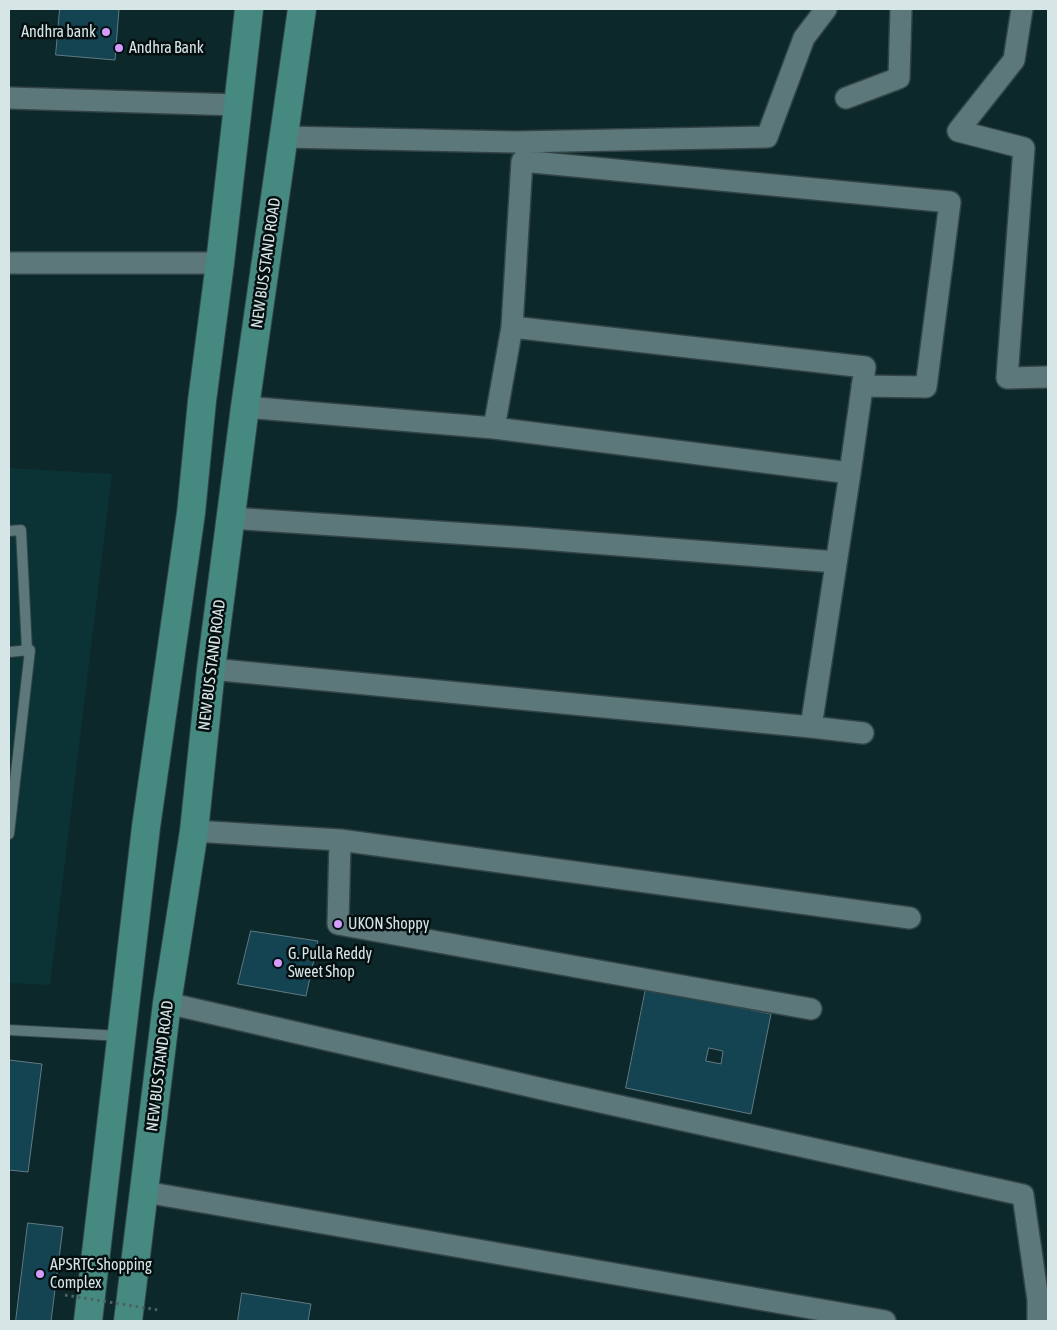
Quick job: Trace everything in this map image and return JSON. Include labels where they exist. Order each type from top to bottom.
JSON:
[{"type":"main road","points":[[88,1321],[146,827],[191,513],[202,401],[249,9]]},
{"type":"main road","name":"NEW BUS STAND ROAD","points":[[128,1321],[167,1003],[194,831],[211,669],[230,518],[302,9]]},
{"type":"main road","points":[[170,664],[211,669]]},
{"type":"street","points":[[284,138],[515,142],[767,137],[804,38],[826,9]]},
{"type":"street","points":[[846,98],[899,78],[901,9]]},
{"type":"street","points":[[1022,9],[1014,60],[958,131],[1024,148],[1007,378],[1048,377]]},
{"type":"street","points":[[9,98],[238,105]]},
{"type":"street","points":[[494,428],[512,327],[522,161],[950,202],[926,387],[862,386]]},
{"type":"street","points":[[9,263],[220,263]]},
{"type":"street","points":[[512,327],[865,366],[811,727]]},
{"type":"street","points":[[245,408],[494,428],[850,473]]},
{"type":"street","points":[[230,518],[519,537],[836,562]]},
{"type":"street","points":[[211,669],[863,733]]},
{"type":"street","points":[[194,831],[340,840],[910,918]]},
{"type":"street","points":[[340,840],[338,924],[811,1009]]},
{"type":"street","points":[[167,1003],[542,1089],[1023,1195],[1043,1301],[1038,1321]]},
{"type":"street","points":[[144,1192],[886,1321]]},
{"type":"lane","points":[[9,531],[20,530],[27,650],[30,650],[9,834]]},
{"type":"lane","points":[[9,652],[27,650]]},
{"type":"lane","points":[[9,1030],[122,1036]]},
{"type":"path","points":[[65,1295],[158,1310]]},
{"type":"shaded area","points":[[9,468],[112,474],[50,985],[9,983]]},
{"type":"building","points":[[60,9],[119,9],[115,60],[56,55]]},
{"type":"building","name":"G. Pulla Reddy Sweet Shop","points":[[251,931],[318,941],[306,996],[238,984]]},
{"type":"building","points":[[646,988],[771,1014],[751,1114],[626,1088]],"holes":[[[709,1048],[723,1051],[721,1064],[706,1061]]]},
{"type":"building","points":[[9,1060],[42,1064],[28,1172],[9,1170]]},
{"type":"building","name":"APSRTC Shopping Complex","points":[[28,1223],[63,1227],[51,1321],[16,1321]]},
{"type":"building","points":[[242,1293],[311,1304],[308,1321],[238,1321]]},
{"type":"place","name":"Andhra bank","points":[[106,32]]},
{"type":"place","name":"Andhra Bank","points":[[119,48]]},
{"type":"place","name":"UKON Shoppy","points":[[338,924]]},
{"type":"place","name":"G. Pulla Reddy Sweet Shop","points":[[278,963]]},
{"type":"place","name":"APSRTC Shopping Complex","points":[[40,1274]]}]
